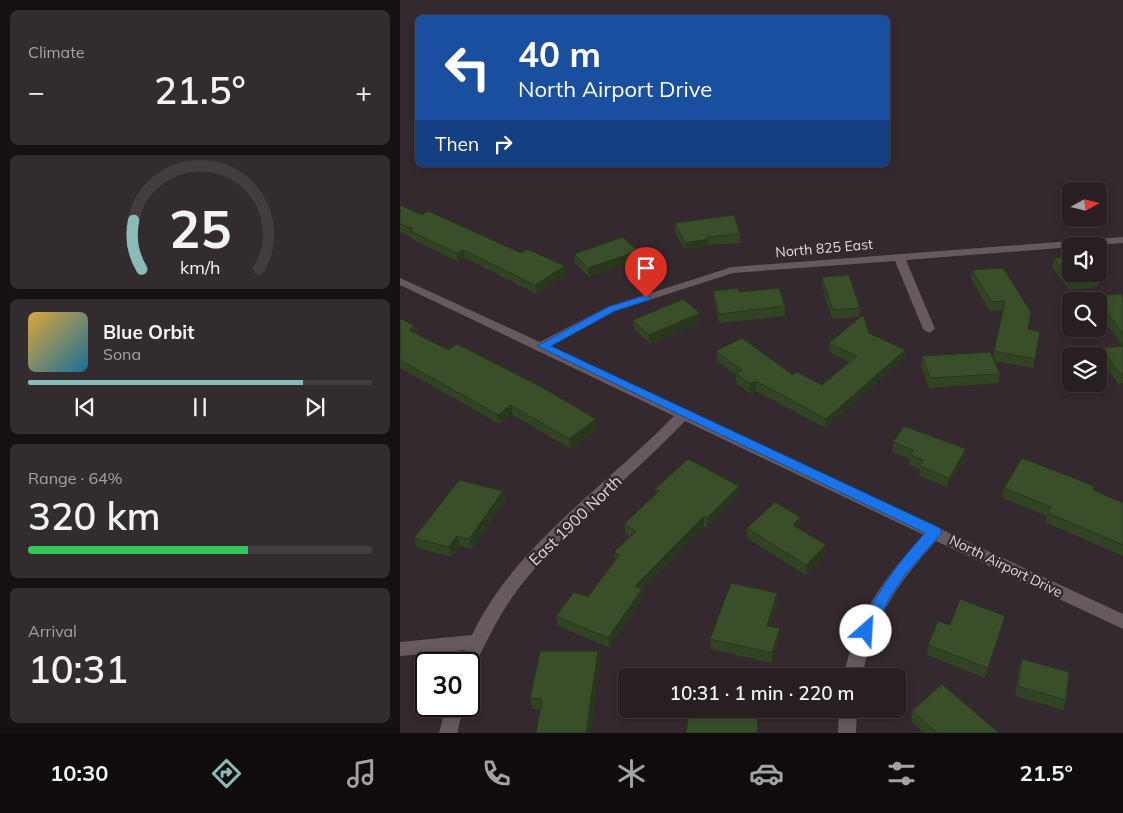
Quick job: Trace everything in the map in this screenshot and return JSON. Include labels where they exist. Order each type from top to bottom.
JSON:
[{"type":"street","points":[[1119,240],[1123,250]]},
{"type":"street","name":"North 825 East","points":[[543,346],[611,309],[732,270],[1119,240]]},
{"type":"street","points":[[899,257],[929,328]]},
{"type":"street","name":"North Airport Drive","points":[[400,280],[1123,622]]},
{"type":"street","name":"East 1900 North","points":[[471,652],[475,642],[518,577],[543,547],[684,414]]},
{"type":"street","points":[[855,668],[866,631],[883,596],[900,571],[935,532]]},
{"type":"street","points":[[400,649],[475,642]]},
{"type":"street","points":[[448,733],[452,717]]},
{"type":"street","points":[[847,733],[848,718]]},
{"type":"building","points":[[400,205],[422,215],[428,211],[521,253],[527,249],[565,266],[535,285],[463,250],[457,253],[410,231],[413,229],[400,224]]},
{"type":"building","points":[[734,215],[740,234],[707,237],[708,239],[685,243],[675,223]]},
{"type":"building","points":[[623,237],[638,251],[588,268],[574,254]]},
{"type":"building","points":[[1054,258],[1062,258],[1062,269]]},
{"type":"building","points":[[1003,268],[1031,312],[1028,329],[1040,332],[1035,359],[994,351],[1005,301],[992,302],[972,270]]},
{"type":"building","points":[[849,275],[860,308],[833,310],[822,277]]},
{"type":"building","points":[[738,288],[739,292],[779,288],[785,306],[719,314],[713,291]]},
{"type":"building","points":[[1121,294],[1123,297],[1123,334],[1107,313],[1107,295]]},
{"type":"building","points":[[683,299],[700,313],[649,335],[633,320]]},
{"type":"building","points":[[863,315],[869,333],[905,350],[826,419],[756,381],[750,384],[736,373],[742,370],[716,351],[742,338],[793,375],[797,372],[822,385],[857,356],[829,343]]},
{"type":"building","points":[[400,318],[415,326],[409,330],[448,350],[457,344],[538,385],[596,419],[569,439],[511,405],[498,415],[400,360]]},
{"type":"building","points":[[1123,346],[1123,374],[1121,375],[1107,355],[1107,348]]},
{"type":"building","points":[[990,352],[1000,374],[930,378],[922,356]]},
{"type":"building","points":[[904,426],[966,449],[949,478],[920,466],[924,460],[910,455],[913,450],[893,442]]},
{"type":"building","points":[[1022,458],[1094,486],[1093,490],[1123,503],[1123,545],[1048,513],[1051,507],[1004,488]]},
{"type":"building","points":[[688,459],[739,486],[707,518],[704,516],[635,586],[642,589],[608,638],[556,616],[574,592],[588,597],[619,555],[614,552],[636,531],[624,524],[659,491],[655,489]]},
{"type":"building","points":[[459,480],[503,491],[469,539],[457,536],[449,547],[414,538]]},
{"type":"building","points":[[775,502],[800,517],[793,525],[826,545],[806,565],[747,528]]},
{"type":"building","points":[[731,583],[777,593],[767,626],[780,628],[772,653],[710,639]]},
{"type":"building","points":[[960,599],[1005,616],[988,668],[928,645],[938,621],[950,625]]},
{"type":"building","points":[[540,651],[598,651],[586,733],[536,733],[542,699],[530,699]]},
{"type":"building","points":[[1022,659],[1069,672],[1066,700],[1018,686]]},
{"type":"building","points":[[942,684],[999,733],[937,733],[912,711]]},
{"type":"building","points":[[688,718],[758,718],[757,733],[686,733]]},
{"type":"route","points":[[646,298],[611,309],[543,346],[935,532],[900,571],[883,596],[866,631]]}]
